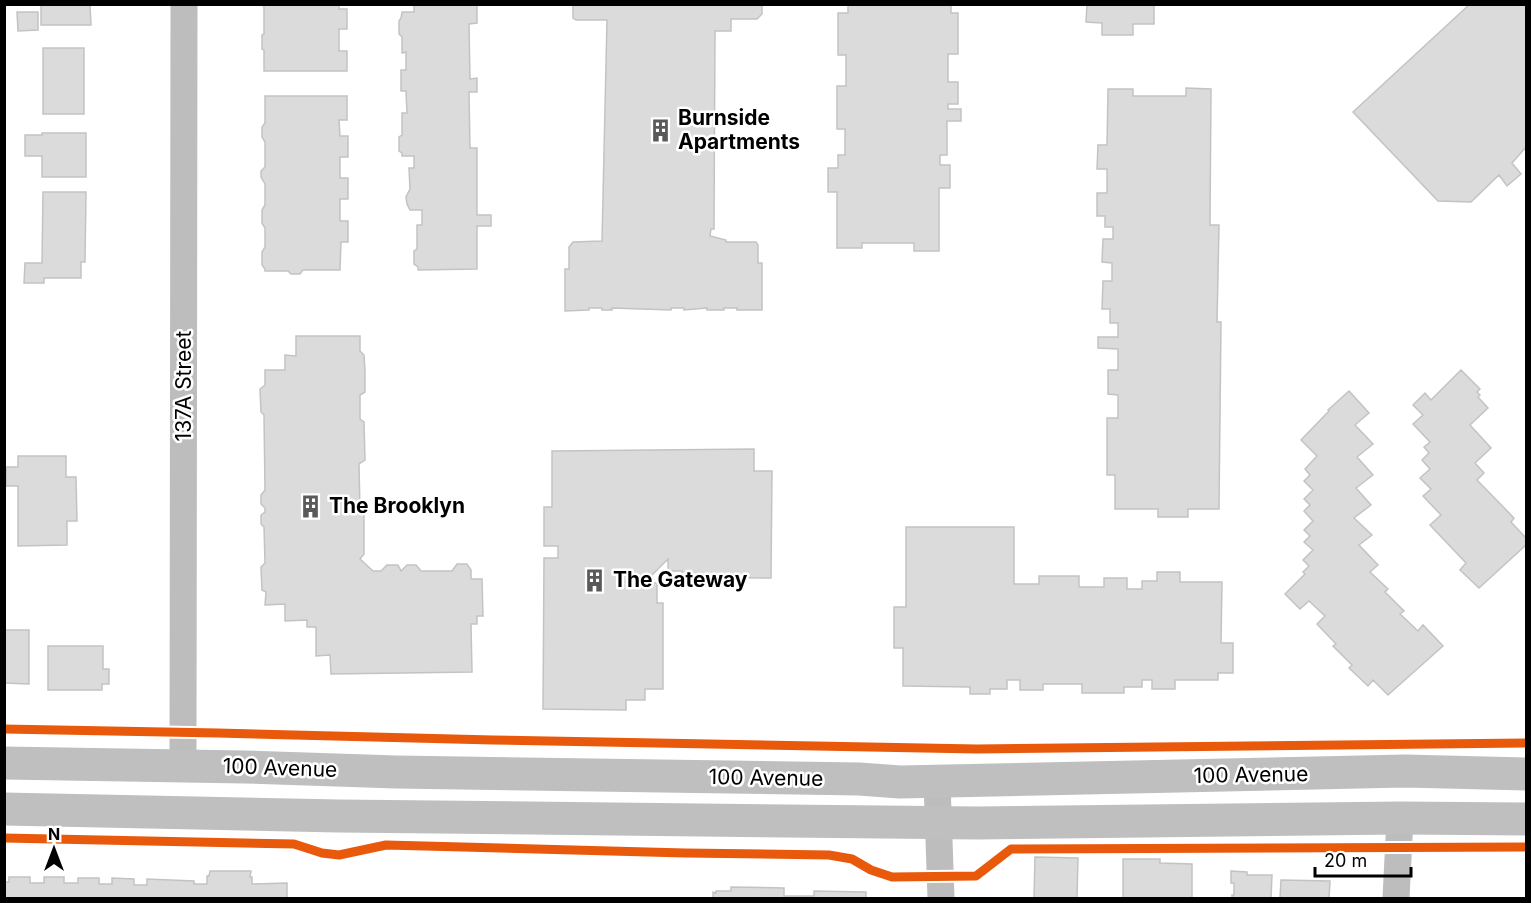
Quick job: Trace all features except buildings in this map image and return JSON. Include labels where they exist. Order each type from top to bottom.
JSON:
[{"type":"main road","name":"100 Avenue","points":[[4,763],[859,779],[900,782],[1405,771],[1527,774]]},
{"type":"main road","name":"100 Avenue","points":[[4,809],[327,816],[939,823],[1400,818],[1527,819]]},
{"type":"street","name":"137A Street","points":[[183,767],[184,4]]},
{"type":"street","points":[[937,782],[941,898]]},
{"type":"street","points":[[1396,898],[1400,818]]},
{"type":"cycle path","points":[[4,729],[977,749],[1526,743]]},
{"type":"cycle path","points":[[4,838],[294,844],[322,853],[339,855],[386,845],[829,855],[852,859],[871,870],[892,877],[976,876],[1011,849],[1526,847]]},
{"type":"place","name":"Burnside Apartments","points":[[660,130]]},
{"type":"place","name":"The Brooklyn","points":[[311,506]]},
{"type":"place","name":"The Gateway","points":[[595,580]]}]
